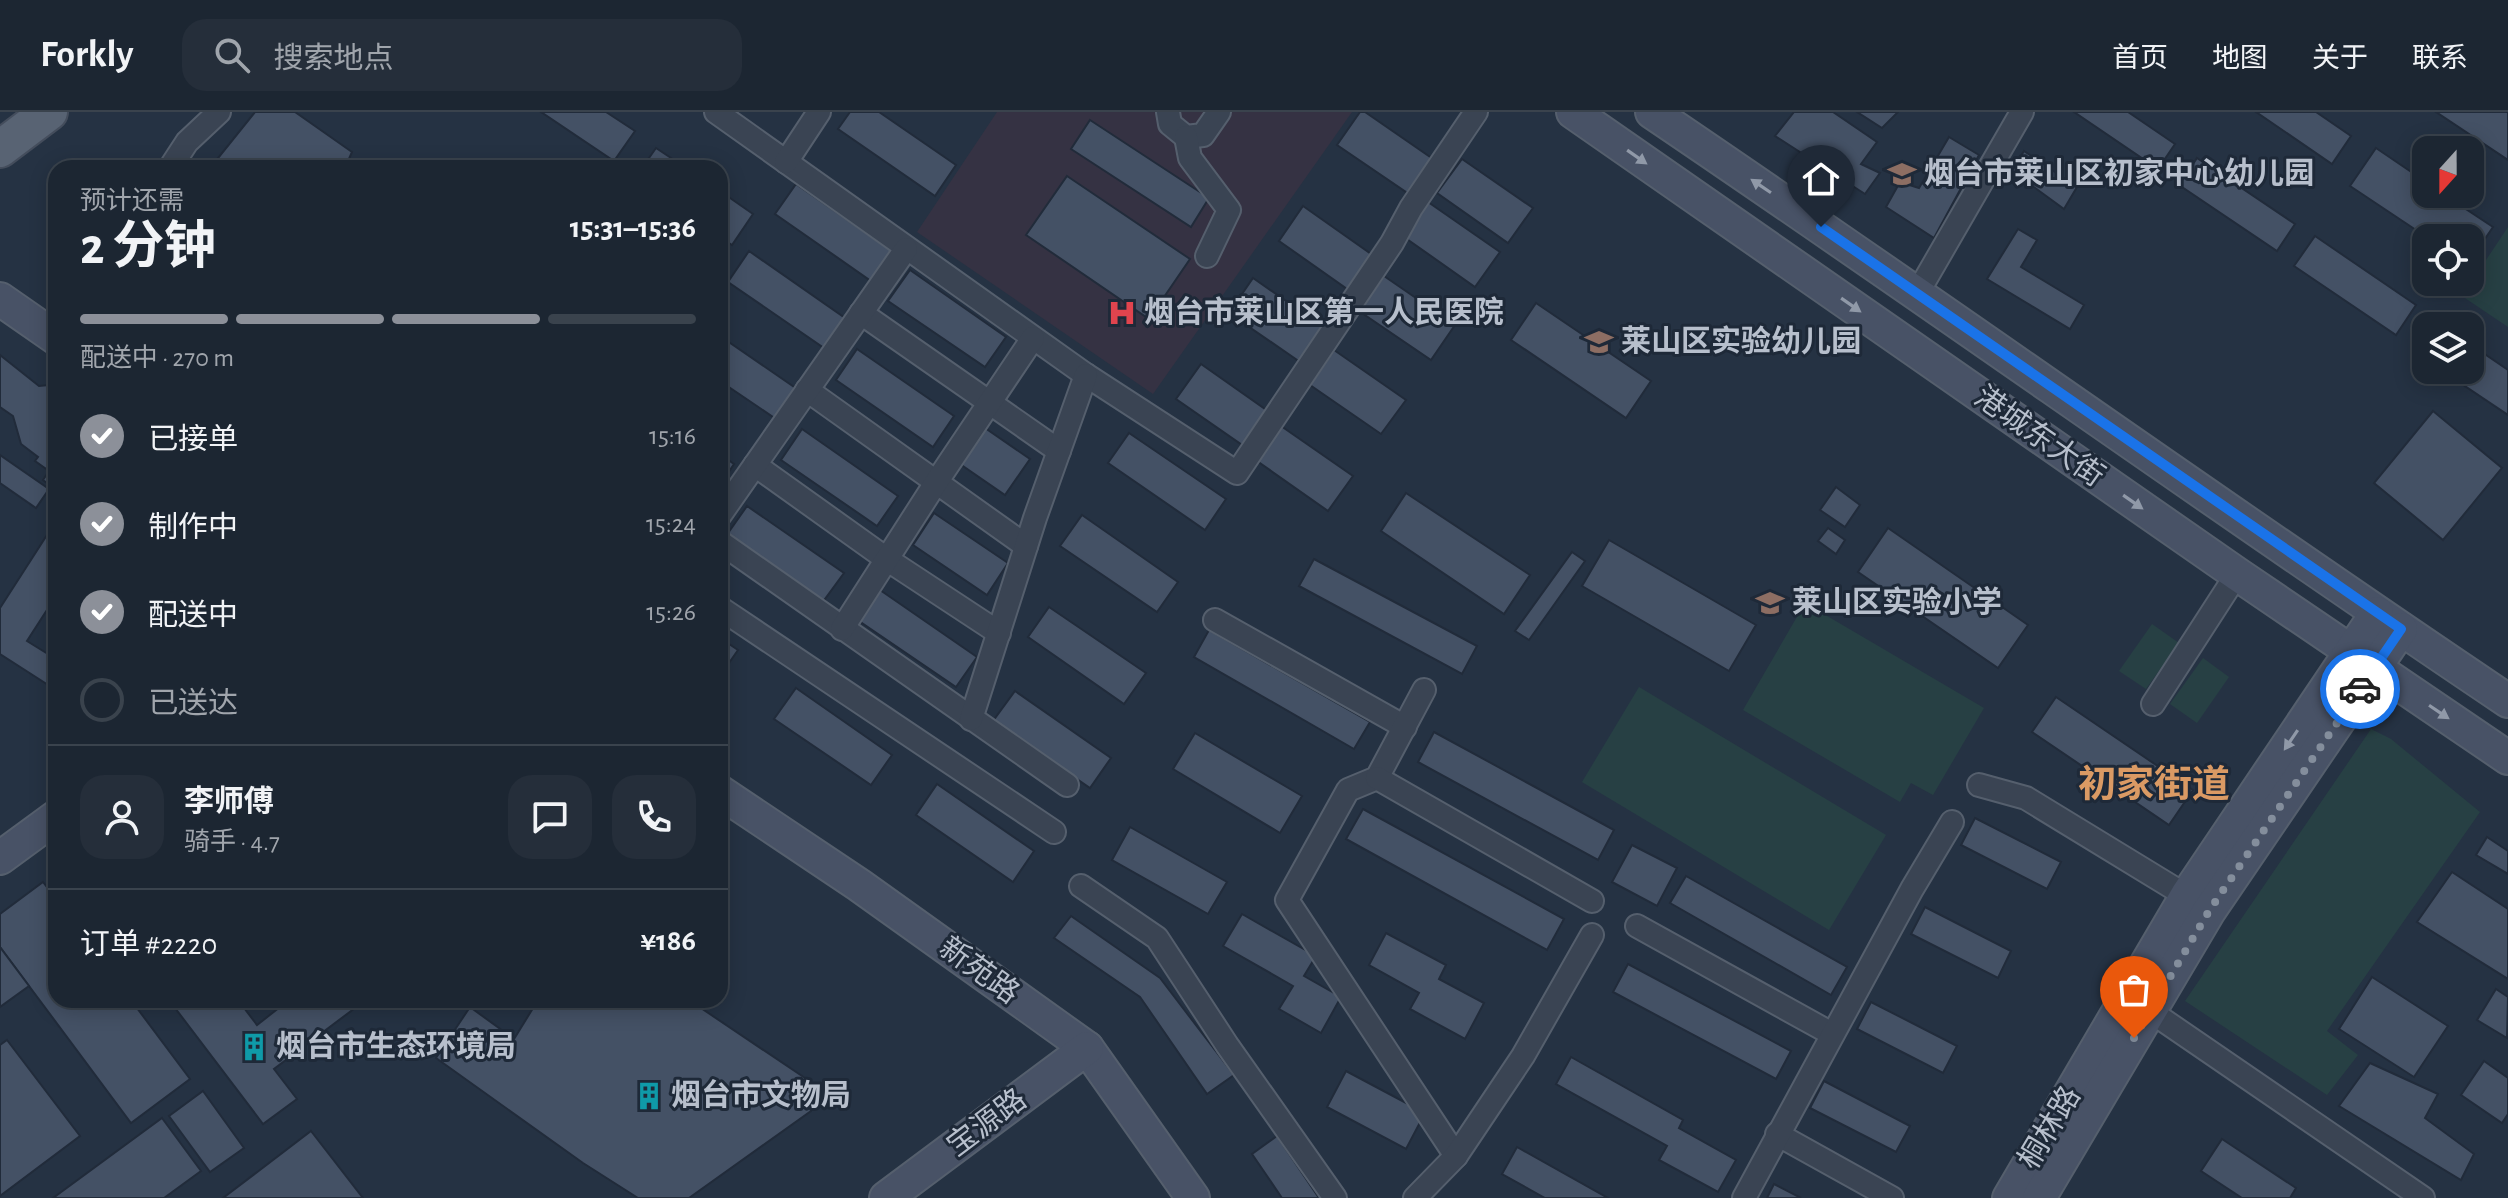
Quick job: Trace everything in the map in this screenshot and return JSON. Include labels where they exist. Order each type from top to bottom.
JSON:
[{"type":"main road","points":[[0,149],[49,112]]},
{"type":"main road","name":"港城东大街","points":[[1573,112],[2237,574],[2508,758]]},
{"type":"main road","name":"港城东大街","points":[[1652,112],[1918,292],[2508,701]]},
{"type":"main road","points":[[0,299],[48,332]]},
{"type":"main road","name":"桐林路","points":[[2009,1198],[2198,903],[2389,621]]},
{"type":"main road","name":"新苑路","points":[[728,797],[859,885],[1087,1048],[1193,1198]]},
{"type":"main road","points":[[0,858],[48,823]]},
{"type":"main road","name":"桐林路","points":[[2039,1198],[2150,1011],[2198,903]]},
{"type":"main road","name":"宝源路","points":[[886,1198],[1087,1048]]},
{"type":"street","points":[[175,160],[187,142],[219,112]]},
{"type":"street","points":[[716,112],[1086,375],[1237,473],[1291,396],[1476,112]]},
{"type":"street","points":[[786,162],[819,112]]},
{"type":"street","points":[[1168,112],[1170,124],[1186,137],[1190,158],[1229,210],[1207,256]]},
{"type":"street","points":[[1186,137],[1203,135],[1219,112]]},
{"type":"street","points":[[1918,292],[2022,112]]},
{"type":"street","points":[[728,504],[906,249]]},
{"type":"street","points":[[861,313],[1059,451]]},
{"type":"street","points":[[842,629],[1033,338]]},
{"type":"street","points":[[971,719],[1026,546],[1086,375]]},
{"type":"street","points":[[807,390],[1026,546]]},
{"type":"street","points":[[755,465],[888,560],[999,633]]},
{"type":"street","points":[[728,548],[1067,785]]},
{"type":"street","points":[[2153,704],[2237,574]]},
{"type":"street","points":[[728,613],[1054,832]]},
{"type":"street","points":[[1215,620],[1405,727]]},
{"type":"street","points":[[1424,690],[1377,778],[1348,790],[1287,900],[1456,1156]]},
{"type":"street","points":[[1377,778],[1592,901]]},
{"type":"street","points":[[1979,785],[2026,798],[2198,903]]},
{"type":"street","points":[[1744,1198],[1952,822]]},
{"type":"street","points":[[1081,886],[1157,938],[1227,1045],[1335,1198]]},
{"type":"street","points":[[1637,926],[1832,1034]]},
{"type":"street","points":[[1415,1198],[1456,1156],[1523,1056],[1592,935]]},
{"type":"street","points":[[2150,1011],[2423,1198]]},
{"type":"street","points":[[1777,1134],[1892,1198]]},
{"type":"shaded area","name":"烟台市莱山区第一人民医院","points":[[997,112],[1352,112],[1153,394],[917,232]]},
{"type":"green space","points":[[2508,227],[2508,327],[2462,296],[2484,296],[2484,263]]},
{"type":"green space","points":[[1805,603],[1984,708],[1933,795],[1911,783],[1900,802],[1743,710]]},
{"type":"green space","points":[[2152,624],[2179,643],[2146,689],[2119,671]]},
{"type":"green space","points":[[2203,658],[2229,677],[2197,723],[2170,704]]},
{"type":"green space","points":[[1639,687],[1886,835],[1829,930],[1582,782]]},
{"type":"green space","points":[[2371,729],[2391,739],[2480,812],[2327,1031],[2358,1055],[2327,1095],[2185,1001]]},
{"type":"building","points":[[255,112],[295,112],[352,152],[348,160],[216,160]]},
{"type":"building","points":[[541,112],[606,112],[635,131],[613,160]]},
{"type":"building","points":[[850,112],[879,112],[956,165],[935,196],[838,129]]},
{"type":"building","points":[[1360,112],[1365,112],[1433,159],[1409,194],[1337,145]]},
{"type":"building","points":[[1794,112],[1833,112],[1877,142],[1861,164],[1880,173],[1865,194],[1775,136]]},
{"type":"building","points":[[1857,112],[1898,112],[1882,128]]},
{"type":"building","points":[[2074,112],[2128,112],[2175,144],[2158,169]]},
{"type":"building","points":[[2256,112],[2316,112],[2351,136],[2332,164]]},
{"type":"building","points":[[2436,112],[2508,112],[2508,160],[2484,144],[2484,136],[2472,136]]},
{"type":"building","points":[[1090,120],[1209,198],[1191,227],[1071,149]]},
{"type":"building","points":[[1949,137],[1979,155],[1934,238],[1886,207],[1900,182],[1919,188]]},
{"type":"building","points":[[656,148],[674,160],[648,160]]},
{"type":"building","points":[[2376,148],[2412,172],[2412,208],[2464,208],[2493,227],[2484,240],[2484,224],[2412,224],[2412,227],[2350,186]]},
{"type":"building","points":[[2024,151],[2077,187],[2064,209],[2012,171]]},
{"type":"building","points":[[2197,158],[2295,224],[2277,251],[2179,185]]},
{"type":"building","points":[[1462,159],[1533,208],[1508,243],[1437,193]]},
{"type":"building","points":[[1067,176],[1190,259],[1149,319],[1026,235]]},
{"type":"building","points":[[796,184],[892,251],[871,281],[775,214]]},
{"type":"building","points":[[728,197],[753,214],[732,245],[728,242]]},
{"type":"building","points":[[1428,202],[1500,252],[1475,287],[1404,237]]},
{"type":"building","points":[[1303,206],[1374,256],[1350,291],[1279,241]]},
{"type":"building","points":[[2018,229],[2037,240],[2021,267],[2084,305],[2070,329],[1987,279]]},
{"type":"building","points":[[2315,236],[2416,305],[2396,335],[2294,266]]},
{"type":"building","points":[[749,251],[845,318],[824,348],[728,282]]},
{"type":"building","points":[[910,270],[1006,337],[985,367],[888,301]]},
{"type":"building","points":[[1384,276],[1455,325],[1431,360],[1359,311]]},
{"type":"building","points":[[1253,278],[1325,328],[1300,362],[1229,313]]},
{"type":"building","points":[[1536,303],[1651,381],[1626,418],[1511,340]]},
{"type":"building","points":[[728,342],[797,389],[776,419],[728,386]]},
{"type":"building","points":[[857,349],[954,416],[933,447],[836,380]]},
{"type":"building","points":[[1334,350],[1406,400],[1381,434],[1310,385]]},
{"type":"building","points":[[2484,354],[2508,370],[2508,415],[2462,384],[2484,384]]},
{"type":"building","points":[[0,355],[39,386],[48,385],[48,470],[35,461],[38,457],[21,444],[13,416],[0,407]]},
{"type":"building","points":[[1201,364],[1272,414],[1248,449],[1176,399]]},
{"type":"building","points":[[2433,411],[2502,468],[2443,540],[2374,483]]},
{"type":"building","points":[[1281,426],[1353,476],[1328,511],[1257,461]]},
{"type":"building","points":[[985,428],[1030,459],[1005,495],[960,464]]},
{"type":"building","points":[[802,429],[898,496],[877,526],[781,460]]},
{"type":"building","points":[[1129,433],[1226,499],[1205,530],[1108,463]]},
{"type":"building","points":[[0,455],[48,490],[36,508],[0,483]]},
{"type":"building","points":[[1836,487],[1860,505],[1845,527],[1820,510]]},
{"type":"building","points":[[1406,493],[1530,575],[1504,614],[1381,531]]},
{"type":"building","points":[[747,506],[844,573],[822,603],[728,537]]},
{"type":"building","points":[[934,513],[1008,563],[987,595],[913,545]]},
{"type":"building","points":[[1082,515],[1178,582],[1157,612],[1060,546]]},
{"type":"building","points":[[1828,528],[1845,540],[1836,554],[1818,541]]},
{"type":"building","points":[[1888,528],[2028,625],[1998,668],[1858,572]]},
{"type":"building","points":[[48,533],[48,608],[27,641],[48,654],[48,685],[0,654],[0,608]]},
{"type":"building","points":[[1609,540],[1756,625],[1729,671],[1582,586]]},
{"type":"building","points":[[1572,552],[1585,561],[1529,640],[1515,631]]},
{"type":"building","points":[[1314,559],[1477,646],[1462,674],[1299,586]]},
{"type":"building","points":[[880,590],[977,657],[956,687],[859,621]]},
{"type":"building","points":[[1049,607],[1146,673],[1124,704],[1028,637]]},
{"type":"building","points":[[1209,630],[1370,722],[1354,749],[1194,657]]},
{"type":"building","points":[[728,643],[738,650],[728,664]]},
{"type":"building","points":[[796,688],[892,755],[871,785],[774,719]]},
{"type":"building","points":[[1015,691],[1111,758],[1090,788],[993,721]]},
{"type":"building","points":[[2056,697],[2193,790],[2169,825],[2032,732]]},
{"type":"building","points":[[1434,732],[1614,830],[1598,860],[1418,762]]},
{"type":"building","points":[[1195,733],[1302,796],[1280,833],[1173,769]]},
{"type":"building","points":[[937,784],[1034,851],[1013,882],[916,815]]},
{"type":"building","points":[[1363,809],[1564,919],[1547,950],[1346,839]]},
{"type":"building","points":[[1975,818],[2061,862],[2047,889],[1961,845]]},
{"type":"building","points":[[1130,827],[1227,882],[1208,914],[1112,860]]},
{"type":"building","points":[[2487,837],[2508,851],[2508,874],[2476,855]]},
{"type":"building","points":[[1632,845],[1677,868],[1657,906],[1612,882]]},
{"type":"building","points":[[2452,872],[2508,909],[2508,979],[2417,922]]},
{"type":"building","points":[[1686,876],[1847,967],[1831,995],[1670,903]]},
{"type":"building","points":[[43,882],[48,889],[48,1008],[137,1008],[190,1079],[131,1123],[0,947],[0,914]]},
{"type":"building","points":[[1925,907],[2011,951],[1998,978],[1911,934]]},
{"type":"building","points":[[1242,914],[1316,956],[1304,976],[1341,997],[1321,1033],[1279,1009],[1293,986],[1223,946]]},
{"type":"building","points":[[1071,916],[1160,978],[1234,1075],[1207,1094],[1140,997],[1054,938]]},
{"type":"building","points":[[1386,933],[1446,965],[1439,979],[1484,1003],[1465,1039],[1410,1009],[1419,993],[1369,965]]},
{"type":"building","points":[[0,947],[29,986],[0,1007]]},
{"type":"building","points":[[1628,964],[1791,1051],[1776,1079],[1613,992]]},
{"type":"building","points":[[2372,977],[2448,1026],[2414,1077],[2339,1029]]},
{"type":"building","points":[[2496,989],[2508,997],[2507,1038],[2477,1020]]},
{"type":"building","points":[[1871,1002],[1957,1046],[1943,1073],[1857,1029]]},
{"type":"building","name":"烟台市生态环境局","points":[[175,1008],[244,1008],[257,1025],[279,1008],[355,1008],[274,1069],[297,1099],[263,1124]]},
{"type":"building","name":"烟台市文物局","points":[[469,1008],[514,1039],[533,1008],[701,1008],[808,1080],[811,1111],[689,1198],[638,1198],[583,1163],[436,1058]]},
{"type":"building","points":[[7,1040],[80,1136],[0,1196],[0,1045]]},
{"type":"building","points":[[1571,1057],[1683,1120],[1679,1128],[1736,1160],[1718,1192],[1659,1160],[1667,1146],[1556,1084]]},
{"type":"building","points":[[2484,1061],[2508,1078],[2508,1114],[2502,1123],[2461,1095]]},
{"type":"building","points":[[2370,1063],[2438,1094],[2425,1118],[2474,1154],[2461,1180],[2339,1106]]},
{"type":"building","points":[[1346,1071],[1425,1113],[1406,1149],[1327,1107]]},
{"type":"building","points":[[1824,1081],[1910,1126],[1896,1152],[1810,1108]]},
{"type":"building","points":[[203,1091],[244,1148],[210,1172],[169,1116]]},
{"type":"building","points":[[162,1118],[201,1171],[164,1198],[53,1198]]},
{"type":"building","points":[[311,1131],[363,1198],[223,1198]]},
{"type":"building","points":[[1277,1136],[1319,1198],[1282,1198],[1252,1154]]},
{"type":"building","points":[[2222,1139],[2296,1188],[2290,1198],[2242,1198],[2201,1171]]},
{"type":"building","points":[[1517,1147],[1608,1198],[1545,1198],[1502,1174]]},
{"type":"building","points":[[1774,1184],[1801,1198],[1767,1198]]},
{"type":"way so far","points":[[2134,1038],[2209,911],[2360,689]]},
{"type":"place","name":"烟台市莱山区初家中心幼儿园","points":[[1902,174]]},
{"type":"place","name":"烟台市莱山区第一人民医院","points":[[1122,313]]},
{"type":"place","name":"莱山区实验幼儿园","points":[[1599,342]]},
{"type":"place","name":"莱山区实验小学","points":[[1770,603]]},
{"type":"place","name":"烟台市生态环境局","points":[[254,1047]]},
{"type":"place","name":"烟台市文物局","points":[[649,1096]]},
{"type":"district","name":"初家街道","points":[[2154,786]]},
{"type":"route","points":[[1821,227],[2401,629],[2360,689]]}]
